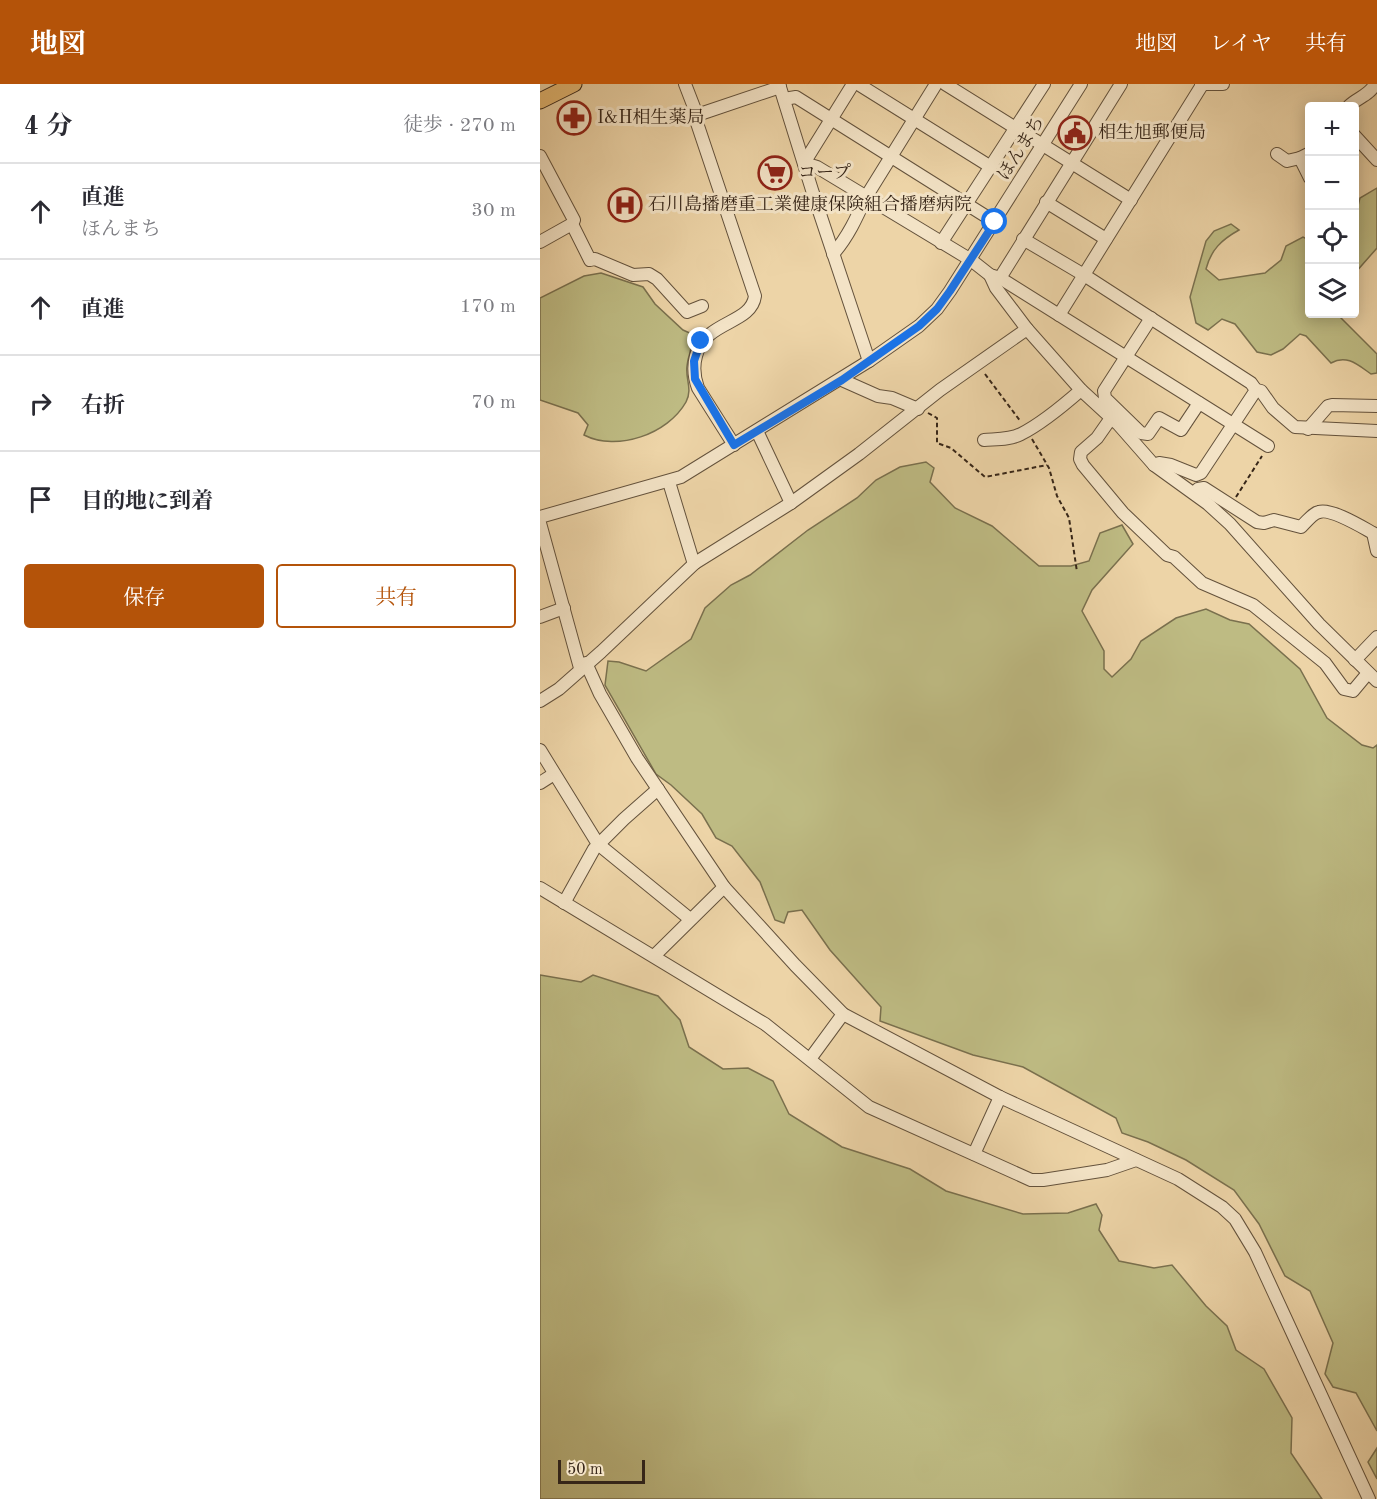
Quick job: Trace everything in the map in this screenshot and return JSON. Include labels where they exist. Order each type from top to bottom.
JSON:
[{"type":"main road","points":[[540,101],[574,84]]},
{"type":"street","points":[[685,84],[755,296],[754,304],[747,311],[701,341],[694,361],[698,388],[734,445]]},
{"type":"street","points":[[804,163],[856,84],[991,167]]},
{"type":"street","points":[[833,254],[936,84]]},
{"type":"street","points":[[945,84],[1131,200]]},
{"type":"street","name":"ほんまち","points":[[540,517],[681,477],[842,380],[919,326],[937,309],[970,260],[1081,84]]},
{"type":"street","points":[[1111,418],[1098,438],[1081,452],[1080,459],[1123,513],[1167,555],[1174,557],[1202,582],[1253,605],[1262,612],[1325,663],[1344,689],[1349,692],[1353,691],[1372,677],[1319,624],[1237,531],[1194,493],[1154,465],[1111,418],[1081,390],[1027,329],[996,288],[995,277],[1023,238],[1121,84]]},
{"type":"street","points":[[1059,315],[1201,85],[1223,84]]},
{"type":"street","points":[[1353,102],[1372,90],[1375,84]]},
{"type":"street","points":[[941,243],[1016,128],[1038,86]]},
{"type":"street","points":[[697,115],[781,90],[796,97],[995,222]]},
{"type":"street","points":[[781,90],[869,362]]},
{"type":"street","points":[[1359,140],[1377,160]]},
{"type":"street","points":[[1277,154],[1287,161],[1305,155]]},
{"type":"street","points":[[540,156],[574,220],[572,224],[590,260],[595,259],[633,275],[649,274],[657,279],[687,312],[702,306]]},
{"type":"street","points":[[804,163],[817,167],[970,260],[1268,446]]},
{"type":"street","points":[[1046,202],[1106,240]]},
{"type":"street","points":[[541,239],[572,224]]},
{"type":"street","points":[[1023,238],[1251,383],[1256,390],[1261,391],[1273,408],[1295,427],[1377,431]]},
{"type":"street","points":[[1151,318],[1104,391],[1105,398],[1141,433],[1148,434],[1159,418],[1181,430],[1199,403]]},
{"type":"street","points":[[540,701],[558,689],[652,606],[695,563],[791,503],[918,409],[940,390],[1027,329]]},
{"type":"street","points":[[842,380],[878,396],[891,398],[918,409]]},
{"type":"street","points":[[984,440],[1022,434],[1081,390]]},
{"type":"street","points":[[1154,465],[1159,463],[1171,465],[1196,475],[1201,473],[1256,390]]},
{"type":"street","points":[[1308,429],[1328,406],[1377,406]]},
{"type":"street","points":[[757,431],[791,503]]},
{"type":"street","points":[[669,482],[695,563]]},
{"type":"street","points":[[1194,493],[1204,488],[1257,522],[1264,523],[1274,520],[1300,527],[1318,512],[1326,512],[1373,533],[1377,551]]},
{"type":"street","points":[[1365,529],[1377,522]]},
{"type":"street","points":[[540,523],[583,666],[658,789],[724,887],[843,1014],[1000,1097],[1178,1179],[1222,1207],[1243,1230],[1368,1497]]},
{"type":"street","points":[[540,617],[564,608]]},
{"type":"street","points":[[1355,660],[1377,637]]},
{"type":"street","points":[[540,750],[598,844],[690,918]]},
{"type":"street","points":[[540,783],[554,774]]},
{"type":"street","points":[[564,903],[598,844],[658,789]]},
{"type":"street","points":[[654,956],[724,887]]},
{"type":"street","points":[[540,888],[765,1024],[869,1107],[974,1155],[1031,1180],[1107,1170],[1136,1160]]},
{"type":"street","points":[[810,1059],[843,1014]]},
{"type":"street","points":[[974,1155],[1000,1097]]},
{"type":"path","points":[[977,364],[1027,430],[1047,465],[1057,496],[1069,518],[1077,572]]},
{"type":"path","points":[[918,409],[937,418],[937,443],[951,448],[985,477],[1047,465]]},
{"type":"path","points":[[1232,504],[1268,446]]},
{"type":"shaded area","points":[[1377,188],[1377,248],[1359,268],[1359,202],[1360,198]]},
{"type":"shaded area","points":[[1231,224],[1239,230],[1218,246],[1211,256],[1206,269],[1219,280],[1265,273],[1281,260],[1286,246],[1305,238],[1305,318],[1341,318],[1377,354],[1377,373],[1371,374],[1347,360],[1331,363],[1306,336],[1300,334],[1283,349],[1271,355],[1257,352],[1235,324],[1222,319],[1208,330],[1196,323],[1190,297],[1206,241],[1214,231]]},
{"type":"shaded area","points":[[601,273],[643,287],[655,304],[683,330],[692,334],[687,366],[689,393],[678,413],[655,431],[641,437],[611,442],[584,435],[588,425],[578,413],[540,400],[540,298],[584,276]]},
{"type":"shaded area","points":[[926,462],[934,468],[930,482],[955,508],[992,526],[1039,566],[1071,566],[1089,561],[1100,533],[1122,525],[1133,544],[1092,590],[1082,611],[1104,651],[1104,669],[1112,677],[1131,659],[1141,641],[1176,618],[1206,609],[1230,620],[1249,624],[1300,669],[1327,718],[1362,745],[1373,748],[1377,745],[1377,1431],[1356,1393],[1333,1387],[1325,1374],[1333,1343],[1310,1291],[1285,1276],[1259,1224],[1234,1190],[1186,1160],[1148,1142],[1122,1133],[1116,1118],[1023,1067],[973,1055],[880,1021],[881,1007],[830,950],[802,910],[788,912],[784,923],[775,920],[760,882],[732,846],[716,838],[702,814],[656,774],[605,685],[608,661],[619,662],[646,671],[691,639],[705,608],[731,585],[750,575],[808,530],[857,498],[876,480],[900,467]]},
{"type":"shaded area","points":[[540,975],[581,982],[593,975],[658,996],[680,1020],[689,1047],[723,1069],[748,1068],[773,1081],[789,1114],[842,1147],[910,1169],[946,1191],[1023,1214],[1068,1213],[1096,1204],[1102,1215],[1099,1230],[1119,1261],[1154,1268],[1172,1265],[1206,1306],[1227,1326],[1236,1350],[1264,1369],[1292,1418],[1291,1453],[1322,1499],[540,1499]]},
{"type":"shaded area","points":[[1377,1448],[1377,1479],[1368,1462]]},
{"type":"place","name":"I&H相生薬局","points":[[574,118]]},
{"type":"place","name":"相生旭郵便局","points":[[1075,133]]},
{"type":"place","name":"コープ","points":[[775,173]]},
{"type":"place","name":"石川島播磨重工業健康保険組合播磨病院","points":[[625,205]]},
{"type":"route","points":[[701,341],[694,361],[695,379],[698,388],[734,445],[842,380],[919,326],[937,309],[995,222]]}]
